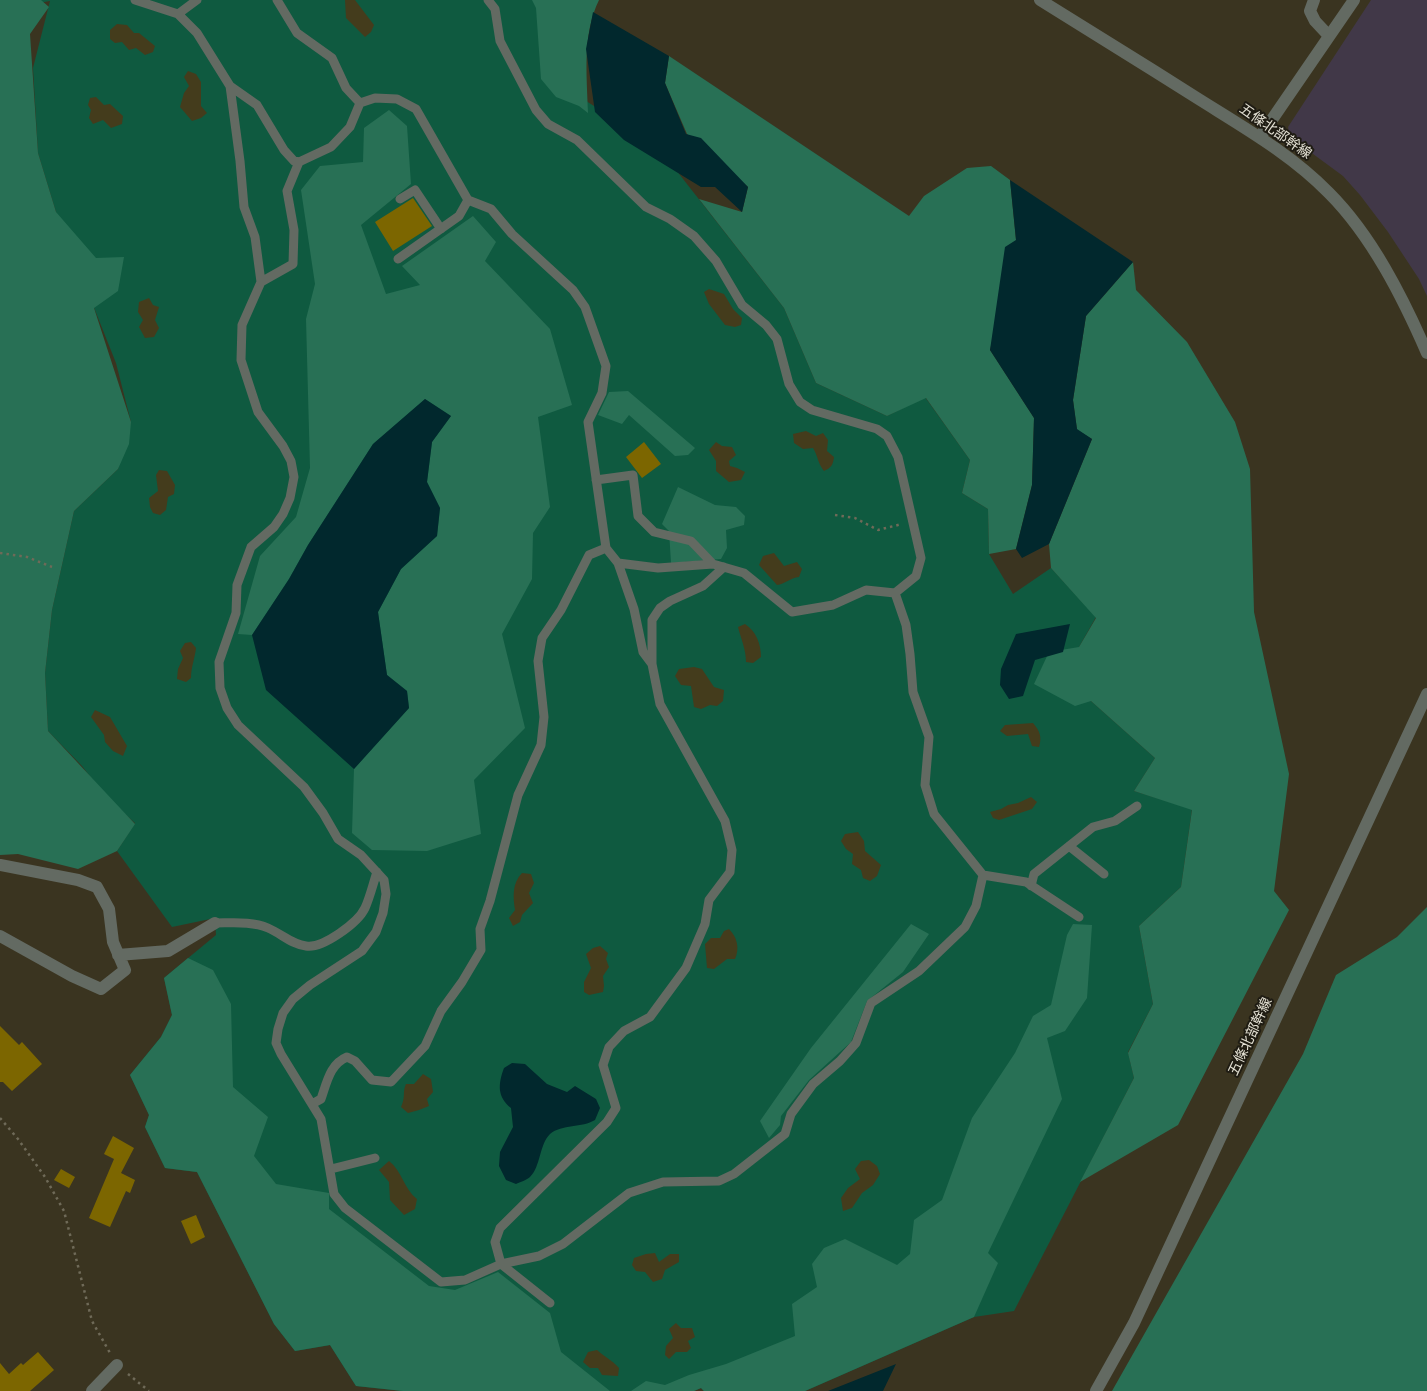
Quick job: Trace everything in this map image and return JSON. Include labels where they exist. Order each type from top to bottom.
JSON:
[{"type":"street","name":"五條北部幹線","points":[[1040,0],[1260,137],[1300,166],[1330,194],[1352,220],[1395,286],[1427,353]]},
{"type":"street","points":[[1314,0],[1310,10],[1315,21],[1329,36]]},
{"type":"street","points":[[1260,137],[1354,0]]},
{"type":"street","name":"五條北部幹線","points":[[1096,1391],[1134,1323],[1427,694]]},
{"type":"street","points":[[0,865],[78,880],[97,887],[109,909],[113,942],[125,970],[100,989],[72,976],[0,936]]},
{"type":"street","points":[[118,954],[168,952],[216,923]]},
{"type":"street","points":[[92,1391],[117,1365]]},
{"type":"lane","points":[[135,0],[158,3],[178,14],[197,33],[230,86],[257,105],[284,150],[294,161],[299,162]]},
{"type":"lane","points":[[178,14],[197,0]]},
{"type":"lane","points":[[277,0],[297,33],[332,58],[346,88],[360,103]]},
{"type":"lane","points":[[488,0],[494,9],[500,41],[536,110],[548,124],[577,140],[646,207],[670,219],[700,242],[716,261],[742,305],[766,325],[777,339],[790,384],[800,402],[812,410],[877,430],[887,436],[898,457],[921,558],[916,576],[895,593],[866,590],[833,605],[792,612],[744,572],[713,564],[658,568],[618,563]]},
{"type":"lane","points":[[230,86],[244,207],[255,237],[261,282],[242,325],[241,360],[258,412],[283,446],[291,461],[294,477],[290,498],[283,514],[274,527],[251,546],[237,585],[236,613],[219,662],[220,688],[227,708],[238,725],[304,787],[323,813],[338,839],[360,855],[384,880],[386,894],[383,913],[376,932],[362,951],[310,985],[293,1000],[283,1013],[276,1042],[281,1054],[321,1119],[334,1194],[345,1208],[441,1282],[465,1280],[500,1264],[539,1256],[563,1244],[629,1193],[663,1182],[719,1181],[734,1174],[785,1134],[791,1114],[813,1084],[840,1061],[856,1043],[871,1003],[919,971],[965,927],[976,906],[984,875]]},
{"type":"lane","points":[[261,282],[293,264],[294,230],[286,191],[299,162],[331,147],[350,127],[360,103],[375,98],[397,99],[416,109],[468,200],[491,209],[512,234],[573,290],[585,308],[606,366],[602,393],[588,422],[606,548],[618,563],[634,609],[643,652],[652,664]]},
{"type":"lane","points":[[400,199],[415,190],[441,229]]},
{"type":"lane","points":[[398,259],[459,216],[468,200]]},
{"type":"lane","points":[[596,480],[633,475],[638,516],[654,532],[691,541],[713,564]]},
{"type":"lane","points":[[312,1104],[321,1099],[337,1061],[347,1057],[354,1061],[372,1080],[391,1082],[425,1046],[441,1011],[462,982],[481,950],[480,928],[490,901],[518,795],[541,745],[544,716],[538,661],[542,638],[561,610],[589,555],[606,548]]},
{"type":"lane","points":[[550,1303],[500,1264],[495,1242],[500,1228],[607,1122],[616,1108],[603,1065],[609,1047],[624,1031],[650,1017],[686,968],[704,924],[709,900],[730,872],[732,850],[725,821],[660,704],[652,664],[652,620],[660,608],[670,601],[703,586],[724,567]]},
{"type":"lane","points":[[895,593],[906,624],[913,692],[929,737],[925,786],[934,814],[984,875],[1026,882],[1079,917]]},
{"type":"lane","points":[[1031,886],[1034,874],[1093,827],[1115,822],[1137,806]]},
{"type":"lane","points":[[1069,846],[1104,874]]},
{"type":"lane","points":[[216,923],[245,922],[268,928],[289,942],[308,947],[328,941],[353,923],[364,910],[377,872]]},
{"type":"lane","points":[[331,1169],[375,1158]]},
{"type":"path","points":[[835,515],[855,518],[878,530],[913,522]]},
{"type":"path","points":[[0,553],[27,557],[52,568]]},
{"type":"path","points":[[0,1118],[18,1139],[45,1177],[64,1210],[92,1321],[117,1365],[149,1391]]},
{"type":"shaded area","points":[[1371,0],[1427,0],[1427,296],[1419,279],[1388,232],[1360,195],[1343,176],[1290,137],[1288,127]]},
{"type":"green space","points":[[0,0],[556,0],[569,90],[658,147],[784,308],[816,383],[887,416],[925,397],[970,460],[962,493],[988,509],[989,554],[1013,594],[1051,568],[1096,617],[1079,647],[1091,701],[1155,758],[1134,791],[1192,809],[1181,887],[1139,926],[1153,1004],[1128,1052],[1134,1078],[1014,1311],[974,1317],[805,1391],[704,1391],[701,1388],[694,1391],[403,1391],[356,1386],[330,1345],[295,1351],[274,1324],[197,1172],[165,1168],[145,1127],[149,1115],[130,1075],[161,1037],[172,1015],[164,978],[216,935],[215,918],[172,927],[117,851],[135,823],[105,796],[82,766],[48,731],[45,673],[52,610],[74,511],[118,469],[131,422],[116,363],[56,212],[38,153],[33,68],[50,1],[33,4]]},
{"type":"green space","points":[[0,0],[41,0],[49,7],[30,34],[38,153],[56,212],[96,258],[124,257],[118,291],[94,308],[131,422],[129,444],[118,469],[74,511],[52,610],[45,673],[48,731],[135,824],[117,851],[78,869],[18,854],[0,855]]},
{"type":"green space","points":[[532,0],[599,0],[590,27],[588,41],[588,113],[579,106],[556,97],[541,79],[536,8]]},
{"type":"green space","points":[[669,56],[909,216],[924,196],[967,168],[991,166],[1010,180],[1016,240],[990,350],[1034,418],[1032,485],[1016,549],[989,554],[988,509],[962,493],[970,460],[926,398],[887,416],[816,383],[784,308],[699,199],[742,212],[748,187],[687,134],[665,83]]},
{"type":"green space","points":[[389,110],[407,126],[411,184],[361,225],[386,294],[420,285],[402,266],[473,216],[496,242],[485,261],[550,329],[572,405],[538,417],[550,507],[533,533],[532,579],[502,634],[525,728],[474,780],[481,834],[427,851],[372,850],[352,833],[354,769],[409,708],[407,691],[387,675],[378,612],[401,569],[437,536],[440,508],[427,482],[432,442],[451,416],[425,399],[373,444],[252,635],[238,634],[260,556],[296,517],[310,468],[306,319],[315,284],[301,190],[320,166],[363,162],[364,128]]},
{"type":"green space","points":[[1133,262],[1136,290],[1187,342],[1235,422],[1250,469],[1254,612],[1289,774],[1274,891],[1289,910],[1178,1125],[1080,1182],[1134,1078],[1128,1053],[1153,1004],[1139,926],[1181,887],[1192,810],[1134,791],[1155,758],[1091,701],[1075,706],[1034,684],[1049,652],[1079,647],[1096,618],[1051,568],[1049,544],[1092,439],[1077,430],[1073,400],[1086,316]]},
{"type":"green space","points":[[628,391],[695,448],[688,455],[675,456],[629,415],[622,424],[598,415],[609,392]]},
{"type":"green space","points":[[678,487],[715,505],[736,507],[745,516],[744,525],[726,530],[727,548],[721,559],[671,563],[669,531],[662,524]]},
{"type":"green space","points":[[1427,907],[1427,1391],[1112,1391],[1303,1054],[1336,975],[1397,937]]},
{"type":"green space","points":[[911,924],[929,934],[903,972],[867,1001],[851,1042],[809,1080],[781,1116],[780,1125],[769,1138],[760,1121],[811,1048]]},
{"type":"green space","points":[[1073,924],[1092,925],[1087,998],[1065,1031],[1047,1038],[1062,1099],[988,1253],[998,1263],[974,1317],[805,1391],[704,1391],[701,1388],[694,1391],[631,1391],[646,1381],[665,1385],[689,1375],[726,1364],[795,1336],[792,1304],[817,1287],[812,1264],[824,1248],[845,1239],[897,1265],[910,1254],[914,1220],[942,1200],[972,1118],[1015,1053],[1033,1016],[1051,1005],[1067,935]]},
{"type":"green space","points":[[188,958],[213,970],[231,1004],[233,1087],[268,1117],[254,1156],[276,1184],[329,1193],[329,1209],[429,1286],[455,1290],[498,1272],[550,1313],[561,1352],[610,1391],[403,1391],[356,1386],[330,1345],[295,1351],[274,1324],[197,1172],[165,1168],[145,1127],[149,1115],[130,1075],[161,1037],[172,1015],[164,978]]},
{"type":"sand","points":[[345,0],[355,0],[374,25],[371,32],[365,37],[346,18]]},
{"type":"sand","points":[[117,24],[127,25],[134,33],[139,33],[155,46],[153,52],[145,55],[136,48],[129,50],[122,42],[115,43],[110,39],[110,30]]},
{"type":"sand","points":[[188,71],[196,74],[201,82],[201,106],[207,113],[201,118],[192,121],[180,107],[184,93],[189,86],[184,77]]},
{"type":"sand","points":[[96,97],[104,105],[110,104],[123,116],[122,124],[111,128],[103,120],[93,124],[89,118],[91,110],[88,105],[90,98]]},
{"type":"sand","points":[[709,289],[724,294],[733,309],[742,318],[741,325],[735,327],[725,325],[709,304],[704,292]]},
{"type":"sand","points":[[149,298],[153,305],[159,307],[155,320],[159,328],[154,337],[145,338],[139,327],[143,320],[138,312],[139,302]]},
{"type":"sand","points":[[806,431],[816,436],[823,433],[828,440],[827,451],[834,457],[831,466],[824,471],[813,448],[803,449],[794,443],[793,434]]},
{"type":"sand","points":[[716,442],[722,446],[732,447],[736,455],[729,461],[730,466],[745,472],[741,480],[729,482],[716,471],[716,461],[709,450]]},
{"type":"sand","points":[[159,470],[167,471],[175,485],[174,494],[168,497],[166,510],[160,515],[153,513],[149,498],[158,491],[156,475]]},
{"type":"sand","points":[[774,553],[784,566],[797,562],[802,569],[799,577],[777,585],[759,565],[763,556]]},
{"type":"sand","points":[[745,624],[755,634],[760,647],[761,657],[753,663],[746,662],[738,627]]},
{"type":"sand","points":[[191,642],[196,648],[191,678],[186,682],[177,679],[178,669],[183,658],[180,651],[185,643]]},
{"type":"sand","points":[[694,667],[702,669],[714,687],[724,690],[723,701],[717,706],[710,705],[701,709],[694,707],[691,686],[681,685],[675,676],[679,669]]},
{"type":"sand","points":[[95,710],[110,717],[127,746],[123,756],[113,751],[105,742],[104,735],[91,717]]},
{"type":"sand","points":[[1033,723],[1040,734],[1039,747],[1032,746],[1028,734],[1007,736],[1000,731],[1005,725]]},
{"type":"sand","points":[[1031,797],[1037,802],[1032,809],[999,820],[993,818],[990,812],[1018,803]]},
{"type":"sand","points":[[858,832],[864,841],[865,851],[881,865],[877,876],[870,881],[863,878],[861,870],[852,864],[853,854],[846,849],[841,841],[845,834]]},
{"type":"sand","points":[[522,873],[531,874],[534,883],[529,893],[533,903],[522,915],[520,922],[513,926],[509,918],[515,910],[514,895],[516,881]]},
{"type":"sand","points":[[729,929],[737,943],[735,959],[727,959],[714,969],[707,968],[705,944],[711,938],[720,938],[724,931]]},
{"type":"sand","points":[[600,946],[608,953],[606,959],[609,967],[603,976],[603,992],[589,995],[584,992],[584,982],[591,968],[586,954],[593,948]]},
{"type":"sand","points":[[423,1074],[431,1079],[433,1092],[427,1099],[429,1106],[408,1113],[401,1107],[406,1084],[414,1084]]},
{"type":"sand","points":[[869,1160],[877,1166],[880,1174],[873,1185],[862,1193],[852,1208],[843,1211],[841,1198],[848,1188],[860,1179],[855,1169],[861,1161]]},
{"type":"sand","points":[[389,1161],[417,1199],[415,1209],[404,1215],[390,1200],[389,1182],[379,1170]]},
{"type":"sand","points":[[655,1253],[659,1262],[670,1254],[679,1254],[679,1262],[665,1270],[662,1279],[653,1282],[645,1272],[636,1271],[632,1265],[634,1258]]},
{"type":"sand","points":[[676,1323],[681,1328],[692,1328],[695,1337],[688,1341],[691,1348],[687,1352],[676,1352],[669,1359],[665,1355],[666,1346],[673,1338],[669,1329]]},
{"type":"sand","points":[[597,1350],[619,1368],[618,1376],[602,1375],[598,1368],[590,1368],[583,1362],[588,1352]]},
{"type":"water","points":[[593,12],[669,56],[665,83],[686,134],[701,138],[748,187],[742,212],[715,187],[701,187],[624,140],[595,112],[586,49]]},
{"type":"water","points":[[1010,180],[1133,262],[1086,316],[1073,400],[1077,429],[1092,439],[1049,544],[1022,558],[1016,549],[1032,485],[1034,418],[990,350],[1005,247],[1016,240]]},
{"type":"water","points":[[425,399],[451,416],[432,442],[427,482],[440,508],[437,536],[401,569],[378,612],[387,675],[407,691],[409,708],[354,769],[266,690],[252,635],[373,444]]},
{"type":"water","points":[[1070,624],[1063,652],[1035,660],[1023,696],[1009,699],[1000,685],[1001,669],[1016,634]]},
{"type":"water","points":[[512,1063],[525,1064],[547,1084],[567,1092],[575,1086],[596,1099],[600,1108],[595,1120],[560,1129],[550,1134],[546,1139],[534,1172],[529,1178],[516,1184],[506,1180],[499,1166],[500,1152],[513,1127],[511,1108],[506,1104],[501,1095],[500,1085],[504,1068]]},
{"type":"water","points":[[896,1364],[883,1391],[828,1391]]},
{"type":"building","points":[[413,198],[432,226],[393,251],[375,222]]},
{"type":"building","points":[[644,442],[661,464],[642,478],[626,457]]},
{"type":"building","points":[[0,1026],[19,1045],[22,1042],[42,1064],[12,1091],[3,1082],[0,1082]]},
{"type":"building","points":[[113,1136],[134,1148],[121,1173],[135,1180],[130,1193],[126,1191],[110,1227],[89,1218],[114,1159],[104,1154]]},
{"type":"building","points":[[61,1169],[75,1177],[69,1188],[54,1180]]},
{"type":"building","points":[[196,1215],[205,1237],[191,1244],[181,1221]]},
{"type":"building","points":[[38,1352],[54,1370],[30,1391],[0,1391],[0,1363],[9,1374],[21,1363],[23,1365]]}]
